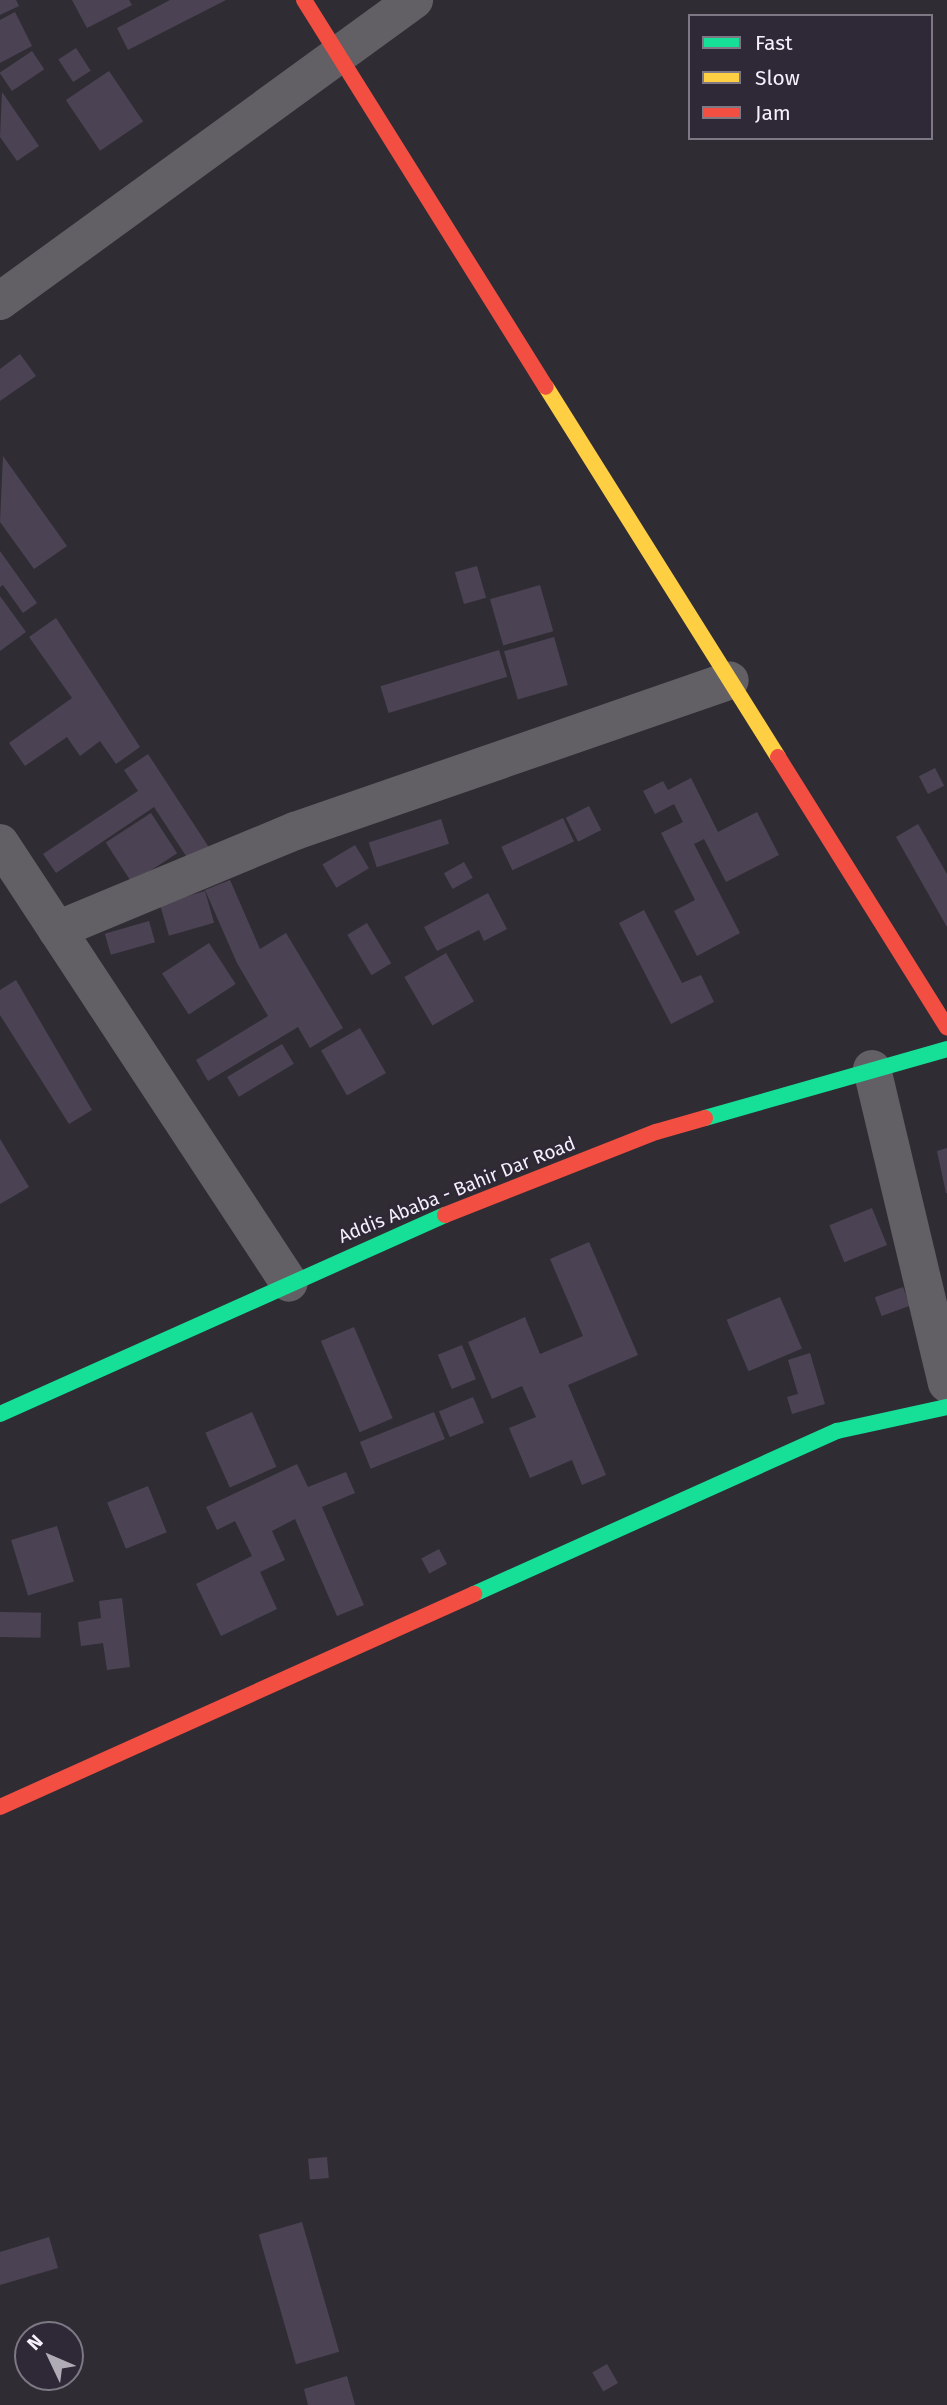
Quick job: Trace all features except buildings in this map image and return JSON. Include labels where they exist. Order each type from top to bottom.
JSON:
[{"type":"main road","points":[[303,0],[947,1027]]},
{"type":"main road","name":"Addis Ababa - Bahir Dar Road","points":[[0,1414],[405,1231],[656,1132],[947,1049]]},
{"type":"main road","points":[[0,1807],[837,1431],[947,1407]]},
{"type":"street","points":[[0,301],[414,0]]},
{"type":"street","points":[[57,930],[295,831],[730,680]]},
{"type":"street","points":[[0,843],[289,1283]]},
{"type":"street","points":[[872,1069],[947,1383]]},
{"type":"traffic: fast","points":[[705,1118],[947,1049]]},
{"type":"traffic: fast","points":[[0,1414],[445,1215]]},
{"type":"traffic: fast","points":[[474,1594],[837,1431],[947,1407]]},
{"type":"traffic: slow","points":[[546,387],[778,757]]},
{"type":"traffic: jam","points":[[304,0],[546,387]]},
{"type":"traffic: jam","points":[[778,757],[947,1027]]},
{"type":"traffic: jam","points":[[445,1215],[656,1132],[705,1118]]},
{"type":"traffic: jam","points":[[0,1807],[474,1594]]}]
